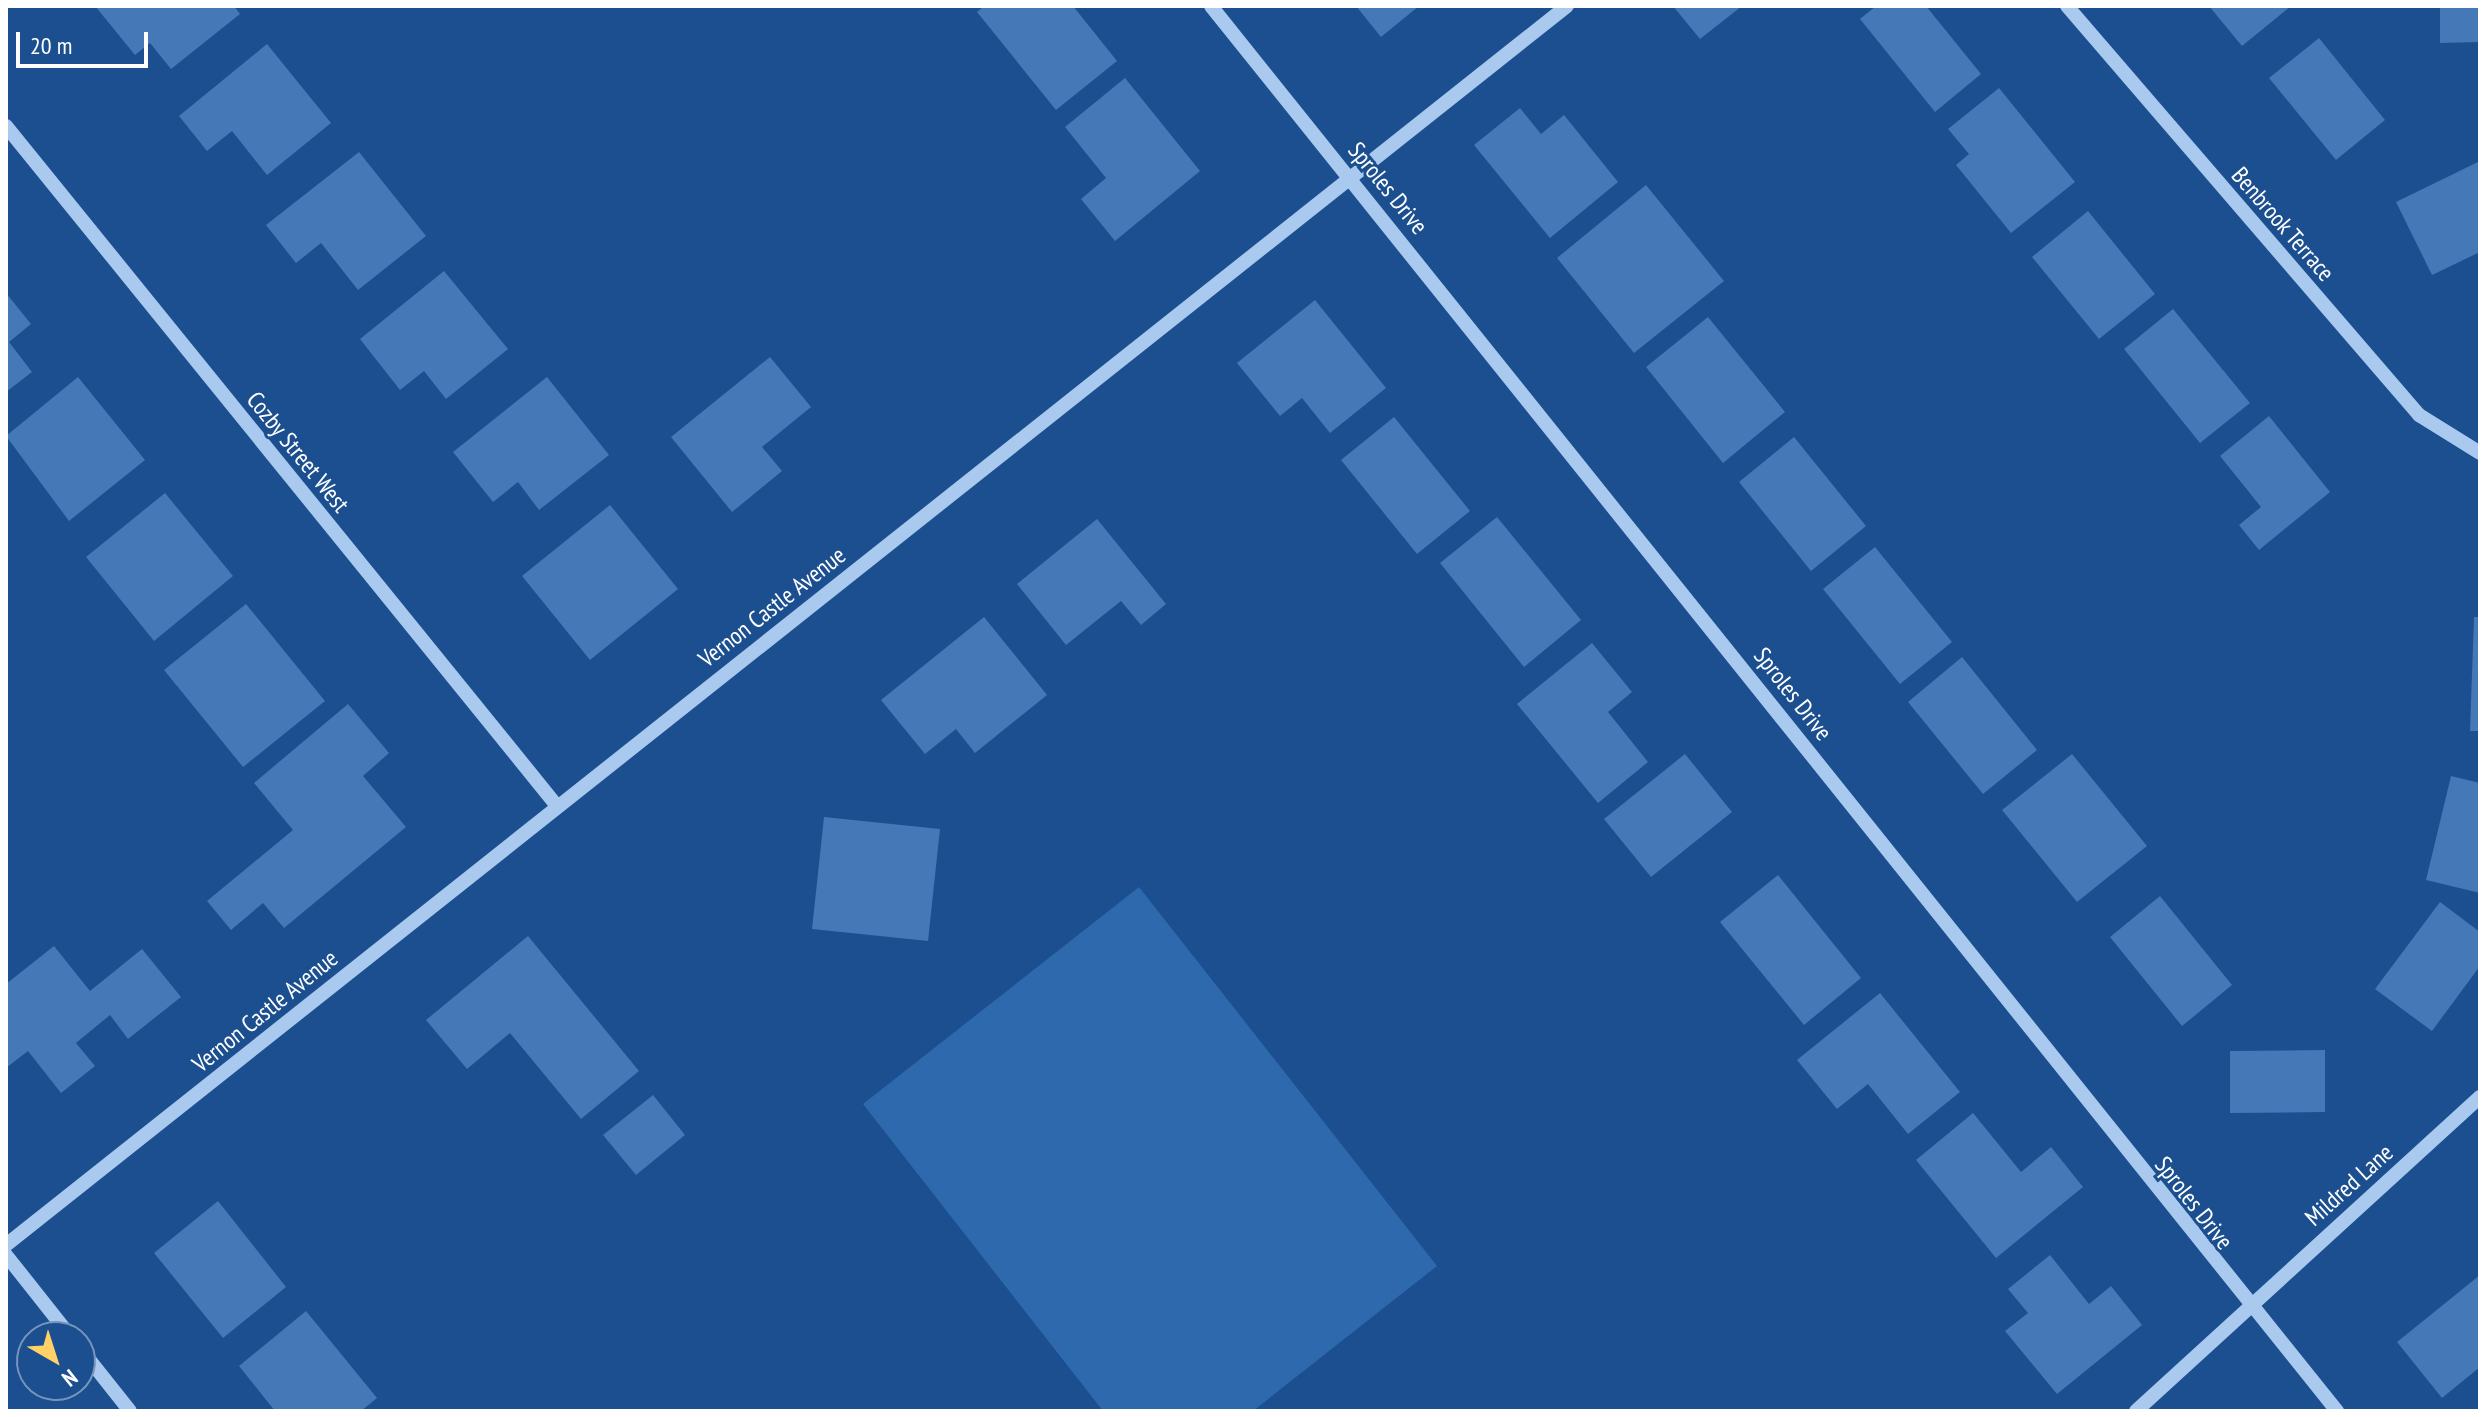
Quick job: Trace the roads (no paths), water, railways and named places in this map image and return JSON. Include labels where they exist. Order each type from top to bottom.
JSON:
[{"type":"street","name":"Sproles Drive","points":[[1211,6],[1350,176],[2247,1306],[2337,1411]]},
{"type":"street","name":"Vernon Castle Avenue","points":[[6,1245],[1567,6]]},
{"type":"street","name":"Benbrook Terrace","points":[[2067,6],[2419,415],[2480,453]]},
{"type":"street","name":"Cozby Street West","points":[[6,126],[557,806]]},
{"type":"street","name":"Mildred Lane","points":[[2136,1411],[2247,1306],[2480,1097]]},
{"type":"street","points":[[6,1255],[58,1321]]},
{"type":"street","points":[[96,1368],[130,1411]]}]
